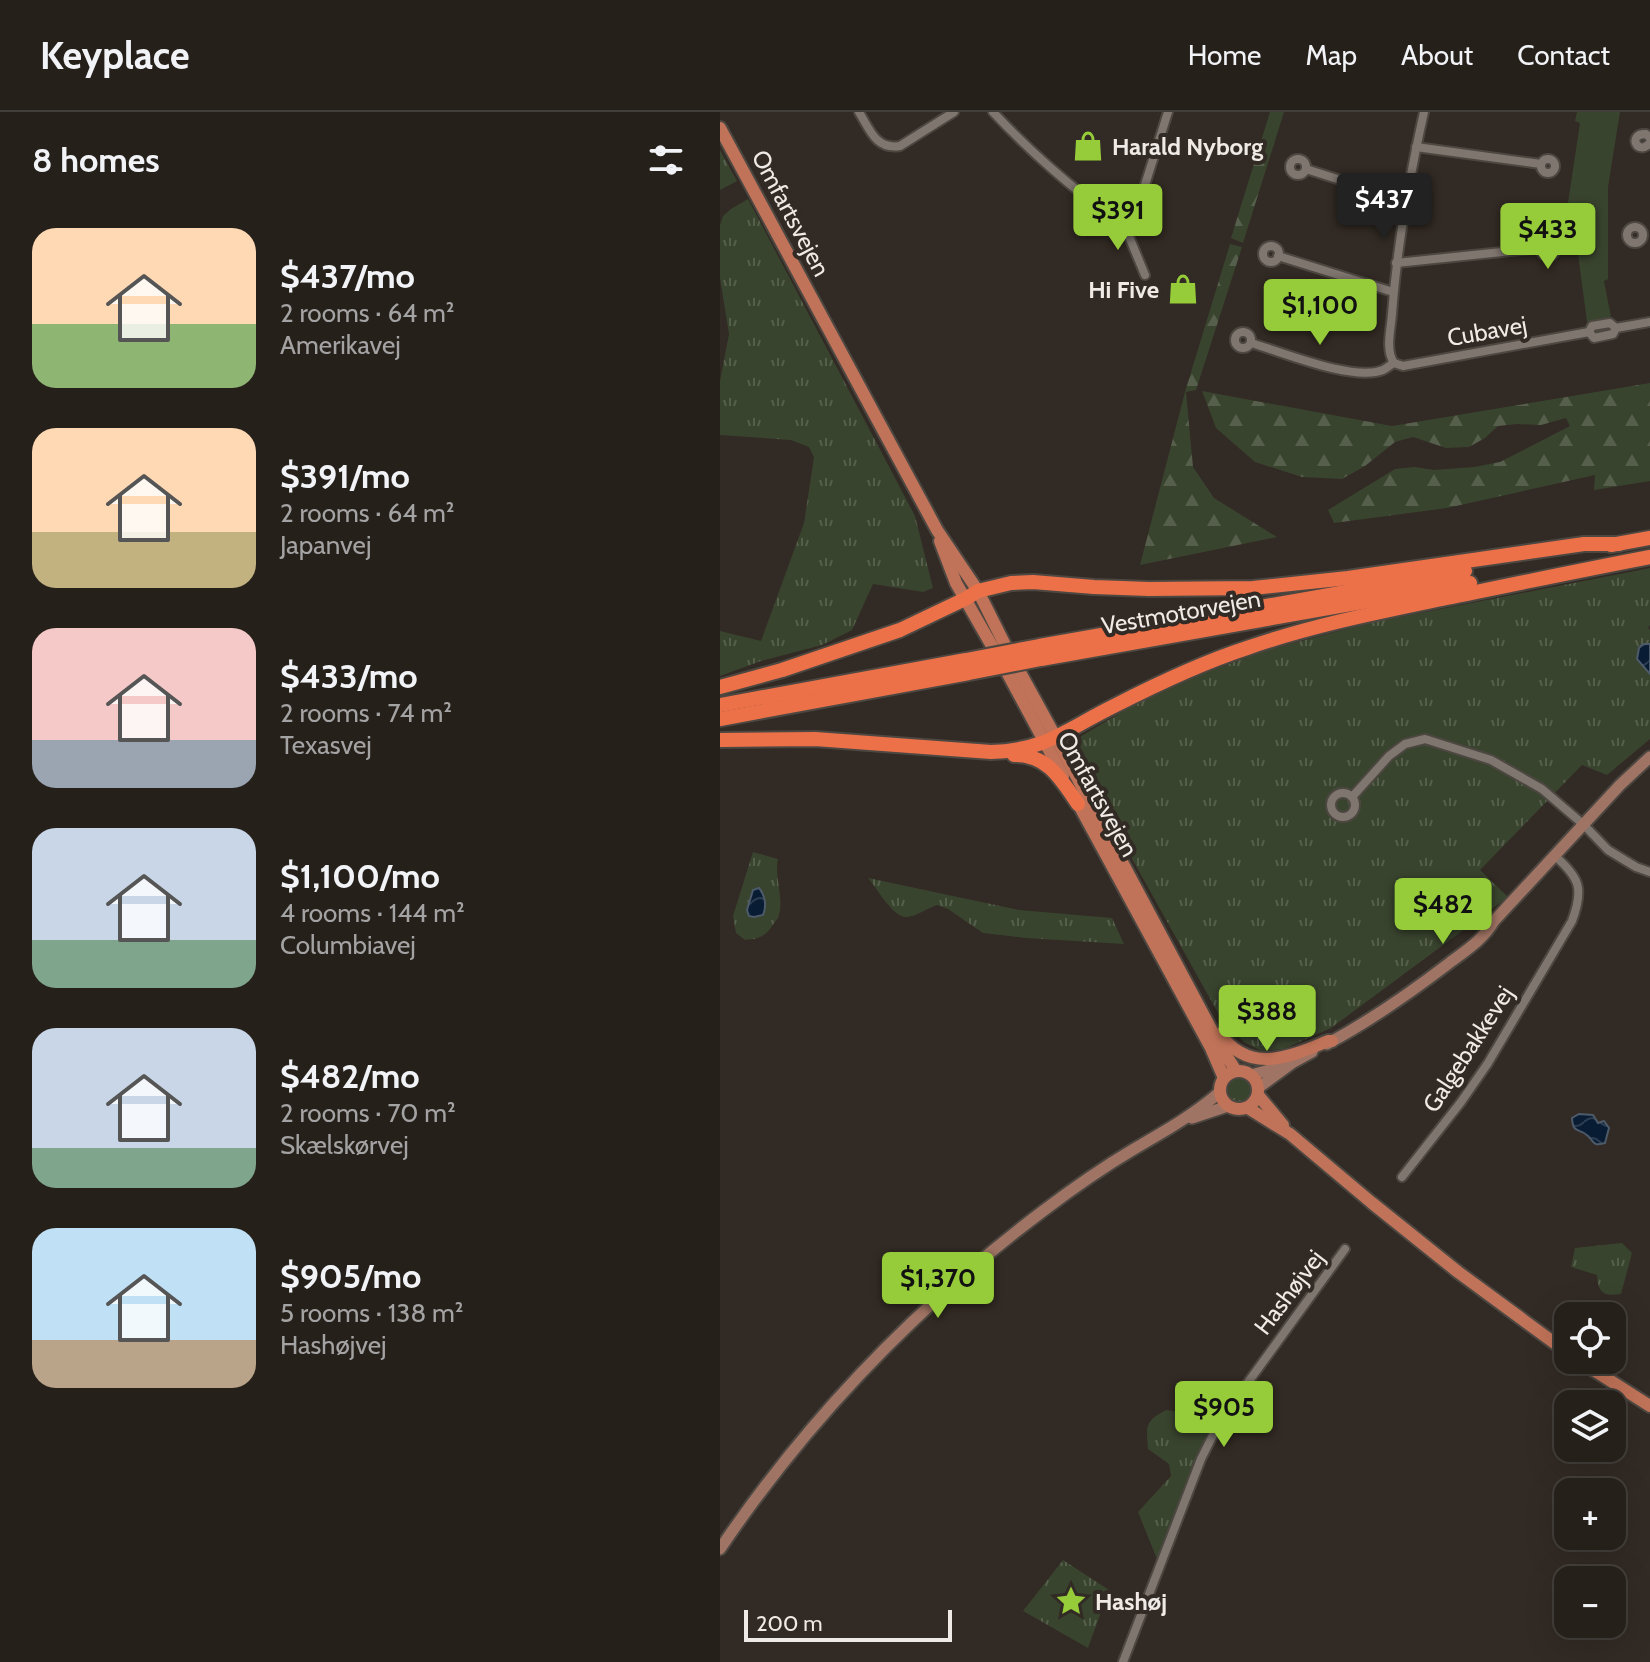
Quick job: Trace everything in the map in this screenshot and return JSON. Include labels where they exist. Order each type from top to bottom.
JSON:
[{"type":"highway","name":"Vestmotorvejen","points":[[720,719],[968,667],[1650,538]]},
{"type":"highway","points":[[720,687],[782,670],[900,630],[971,595],[1011,583],[1149,589],[1265,587],[1584,544],[1619,544]]},
{"type":"highway","name":"Vestmotorvejen","points":[[1040,653],[1650,551]]},
{"type":"highway","points":[[720,740],[815,739],[1013,752],[1050,740],[1183,672],[1284,636],[1369,614],[1650,557]]},
{"type":"highway","name":"Vestmotorvejen","points":[[720,705],[968,667]]},
{"type":"highway","points":[[947,749],[988,756],[1024,755],[1041,760],[1057,774],[1078,804]]},
{"type":"main road","name":"Omfartsvejen","points":[[720,128],[937,530],[1008,674],[1050,740],[1192,992],[1219,1044],[1230,1074]]},
{"type":"main road","name":"Omfartsvejen","points":[[971,595],[1005,645],[1078,804],[1211,1048],[1230,1074]]},
{"type":"main road","points":[[1220,1092],[1228,1106],[1237,1110],[1248,1108],[1256,1100],[1258,1092],[1292,1063],[1419,986],[1486,935],[1494,921],[1620,785],[1650,757]]},
{"type":"main road","points":[[1192,992],[1226,1043],[1246,1055],[1265,1060],[1284,1058],[1332,1041]]},
{"type":"main road","points":[[720,1549],[786,1458],[837,1398],[877,1355],[977,1263],[1044,1210],[1131,1151],[1184,1120],[1220,1092],[1230,1074],[1241,1071],[1251,1075],[1292,1063]]},
{"type":"main road","points":[[1251,1075],[1258,1092],[1290,1134]]},
{"type":"main road","points":[[1184,1120],[1228,1106]]},
{"type":"main road","points":[[1248,1108],[1290,1134],[1458,1272],[1554,1343]]},
{"type":"main road","points":[[1600,1374],[1650,1406]]},
{"type":"street","points":[[859,112],[878,142],[891,147],[900,146],[954,112]]},
{"type":"street","points":[[993,112],[1070,185],[1108,215],[1121,217],[1131,214],[1139,204],[1168,112]]},
{"type":"street","points":[[1394,363],[1390,357],[1390,343],[1396,263],[1424,112]]},
{"type":"street","points":[[1416,147],[1541,164]]},
{"type":"street","points":[[1306,169],[1406,201]]},
{"type":"street","points":[[1121,217],[1145,275]]},
{"type":"street","points":[[1396,263],[1541,248]]},
{"type":"street","points":[[1278,256],[1393,292]]},
{"type":"street","name":"Cubavej","points":[[1251,343],[1347,371],[1368,372],[1383,370],[1394,363],[1403,366],[1589,332],[1592,326],[1601,324],[1610,323],[1616,328],[1650,322]]},
{"type":"street","points":[[1352,797],[1389,756],[1405,744],[1425,739],[1491,760],[1542,789],[1608,850],[1650,872]]},
{"type":"street","name":"Galgebakkevej","points":[[1402,1177],[1488,1063],[1572,921],[1578,905],[1576,877],[1555,856]]},
{"type":"street","name":"Hashøjvej","points":[[1123,1662],[1201,1459],[1217,1427],[1345,1249]]},
{"type":"green space","points":[[1270,112],[1284,112],[1243,243],[1231,238]]},
{"type":"green space","points":[[1577,112],[1620,112],[1608,187],[1608,279],[1604,281],[1611,317],[1587,322],[1572,209],[1567,209],[1580,123],[1575,121]]},
{"type":"green space","points":[[720,150],[737,181],[720,190]]},
{"type":"green space","points":[[748,199],[915,516],[933,588],[923,592],[873,584],[852,630],[822,645],[761,661],[720,676],[720,631],[761,641],[804,523],[814,457],[809,447],[791,440],[720,435],[720,381],[729,334],[720,278],[720,225],[723,216]]},
{"type":"green space","points":[[1230,244],[1242,247],[1196,390],[1186,392],[1193,467],[1214,498],[1277,537],[1140,565],[1185,392]]},
{"type":"green space","points":[[1650,383],[1650,481],[1594,490],[1595,475],[1447,508],[1334,523],[1328,510],[1395,469],[1415,467],[1434,470],[1500,462],[1570,426],[1566,418],[1541,425],[1498,426],[1469,447],[1446,448],[1413,437],[1395,442],[1365,466],[1342,479],[1302,477],[1255,462],[1216,428],[1202,391],[1392,426]]},
{"type":"green space","points":[[1650,568],[1650,739],[1607,775],[1582,765],[1480,870],[1508,897],[1331,1028],[1284,1049],[1262,1051],[1244,1042],[1222,1020],[1068,744],[1135,704],[1204,673],[1267,650],[1369,623]]},
{"type":"green space","points":[[753,852],[778,859],[780,908],[778,918],[767,933],[745,940],[736,933],[733,916]]},
{"type":"green space","points":[[868,878],[1019,910],[1112,918],[1124,944],[983,933],[937,905],[915,915],[902,916],[891,908]]},
{"type":"green space","points":[[1240,1078],[1249,1081],[1252,1090],[1249,1099],[1240,1102],[1231,1099],[1228,1090],[1231,1081]]},
{"type":"green space","points":[[1622,1243],[1632,1253],[1621,1294],[1606,1294],[1600,1289],[1597,1275],[1571,1267],[1575,1248]]},
{"type":"green space","points":[[1166,1410],[1189,1413],[1215,1423],[1157,1559],[1138,1512],[1171,1476],[1169,1464],[1148,1449],[1147,1441],[1148,1425]]},
{"type":"green space","points":[[1063,1560],[1109,1590],[1088,1648],[1023,1611]]},
{"type":"water","points":[[1643,644],[1650,644],[1650,674],[1637,659]]},
{"type":"water","points":[[759,888],[765,901],[763,915],[749,916],[747,910],[753,890]]},
{"type":"water","points":[[1579,1114],[1593,1115],[1598,1123],[1604,1121],[1609,1128],[1605,1143],[1595,1144],[1585,1133],[1575,1129],[1572,1118]]},
{"type":"place","name":"Harald Nyborg","points":[[1088,146]]},
{"type":"place","name":"Hi Five","points":[[1183,289]]},
{"type":"place","name":"Hashøj","points":[[1071,1601]]}]
